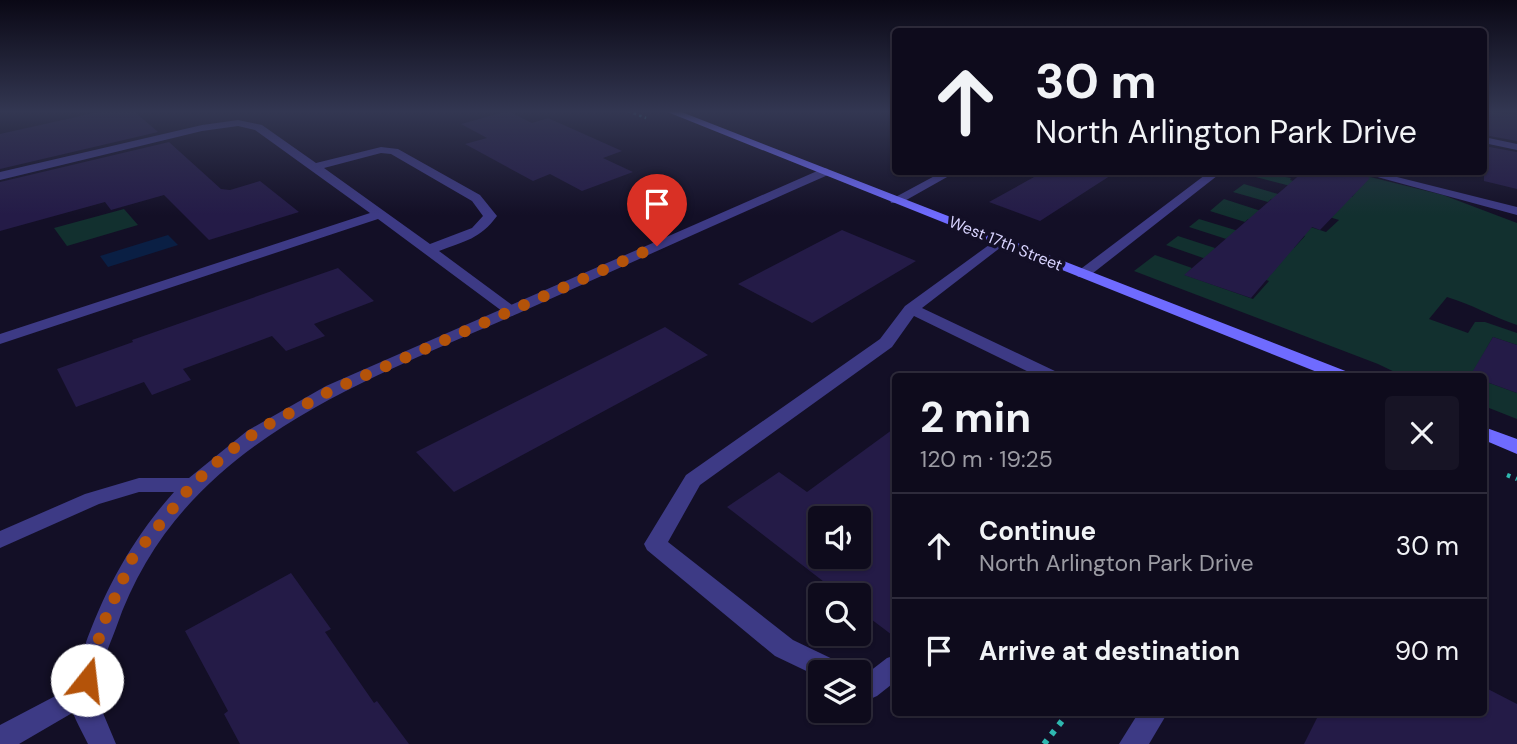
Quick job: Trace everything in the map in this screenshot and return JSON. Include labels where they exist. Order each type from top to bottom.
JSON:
[{"type":"main road","name":"West 17th Street","points":[[758,146],[1334,373]]},
{"type":"main road","points":[[1487,434],[1517,447]]},
{"type":"street","points":[[0,176],[127,146]]},
{"type":"street","points":[[285,146],[512,311]]},
{"type":"street","points":[[315,167],[381,150],[394,151],[477,198],[490,216],[478,231],[429,250]]},
{"type":"street","points":[[102,744],[82,694],[103,624],[133,557],[192,485],[260,429],[295,408],[824,172]]},
{"type":"street","points":[[895,200],[944,175]]},
{"type":"street","points":[[1083,274],[1212,175]]},
{"type":"street","points":[[1377,175],[1517,211]]},
{"type":"street","points":[[0,340],[380,214]]},
{"type":"street","points":[[809,660],[784,648],[655,544],[693,480],[886,343],[911,309],[1000,241]]},
{"type":"street","points":[[911,309],[1045,373]]},
{"type":"street","points":[[0,540],[92,499],[139,485],[192,485]]},
{"type":"street","points":[[871,686],[892,669]]},
{"type":"street","points":[[0,740],[82,694]]},
{"type":"street","points":[[1133,744],[1152,716]]},
{"type":"path","points":[[1044,744],[1066,716]]},
{"type":"green space","points":[[1275,175],[1291,178],[1290,180],[1352,197],[1360,187],[1314,175],[1362,175],[1443,195],[1517,223],[1517,325],[1447,297],[1429,319],[1468,333],[1475,322],[1485,322],[1517,333],[1517,345],[1493,337],[1473,373],[1397,373],[1134,271],[1155,255],[1192,268],[1185,275],[1253,299],[1269,281],[1166,245],[1178,236],[1215,248],[1213,251],[1279,256],[1189,227],[1199,219],[1294,248],[1305,236],[1210,211],[1224,199],[1326,232],[1339,220],[1271,199],[1268,202],[1233,192],[1244,184],[1278,194],[1345,200],[1252,176]]},
{"type":"green space","points":[[124,209],[138,225],[67,246],[54,228]]},
{"type":"green space","points":[[1487,382],[1517,393],[1517,419],[1487,407]]},
{"type":"water","points":[[168,235],[178,245],[108,267],[100,256]]},
{"type":"building","points":[[0,146],[99,146],[0,169]]},
{"type":"building","points":[[153,146],[173,146],[221,189],[230,190],[260,181],[299,212],[209,240],[164,195],[111,210],[105,202],[0,231],[0,182]]},
{"type":"building","points":[[468,146],[610,146],[622,151],[603,158],[633,172],[582,191],[550,174],[533,181]]},
{"type":"building","points":[[1487,147],[1517,152],[1517,189],[1484,181],[1484,175],[1487,175]]},
{"type":"building","points":[[1038,175],[1111,175],[1040,221],[989,202]]},
{"type":"building","points":[[1300,175],[1363,175],[1370,178],[1320,230],[1312,227],[1251,298],[1184,275]]},
{"type":"building","points":[[842,230],[916,261],[812,323],[738,284]]},
{"type":"building","points":[[338,268],[374,301],[314,324],[325,336],[286,351],[272,336],[183,369],[191,380],[152,395],[144,382],[76,407],[57,369],[133,342],[132,340]]},
{"type":"building","points":[[665,327],[708,355],[454,492],[416,452]]},
{"type":"building","points":[[1493,337],[1517,345],[1517,393],[1487,382],[1487,373],[1472,373]]},
{"type":"building","points":[[892,430],[892,635],[871,619],[871,583],[825,583],[727,507],[779,472],[807,492]]},
{"type":"building","points":[[291,573],[331,629],[325,632],[374,703],[377,701],[409,744],[240,744],[224,714],[228,711],[185,631]]},
{"type":"building","points":[[1487,689],[1517,704],[1517,744],[1304,744],[1318,716],[1487,716]]},
{"type":"route","points":[[87,680],[103,624],[133,557],[192,485],[226,454],[260,429],[332,390],[657,246]]}]
